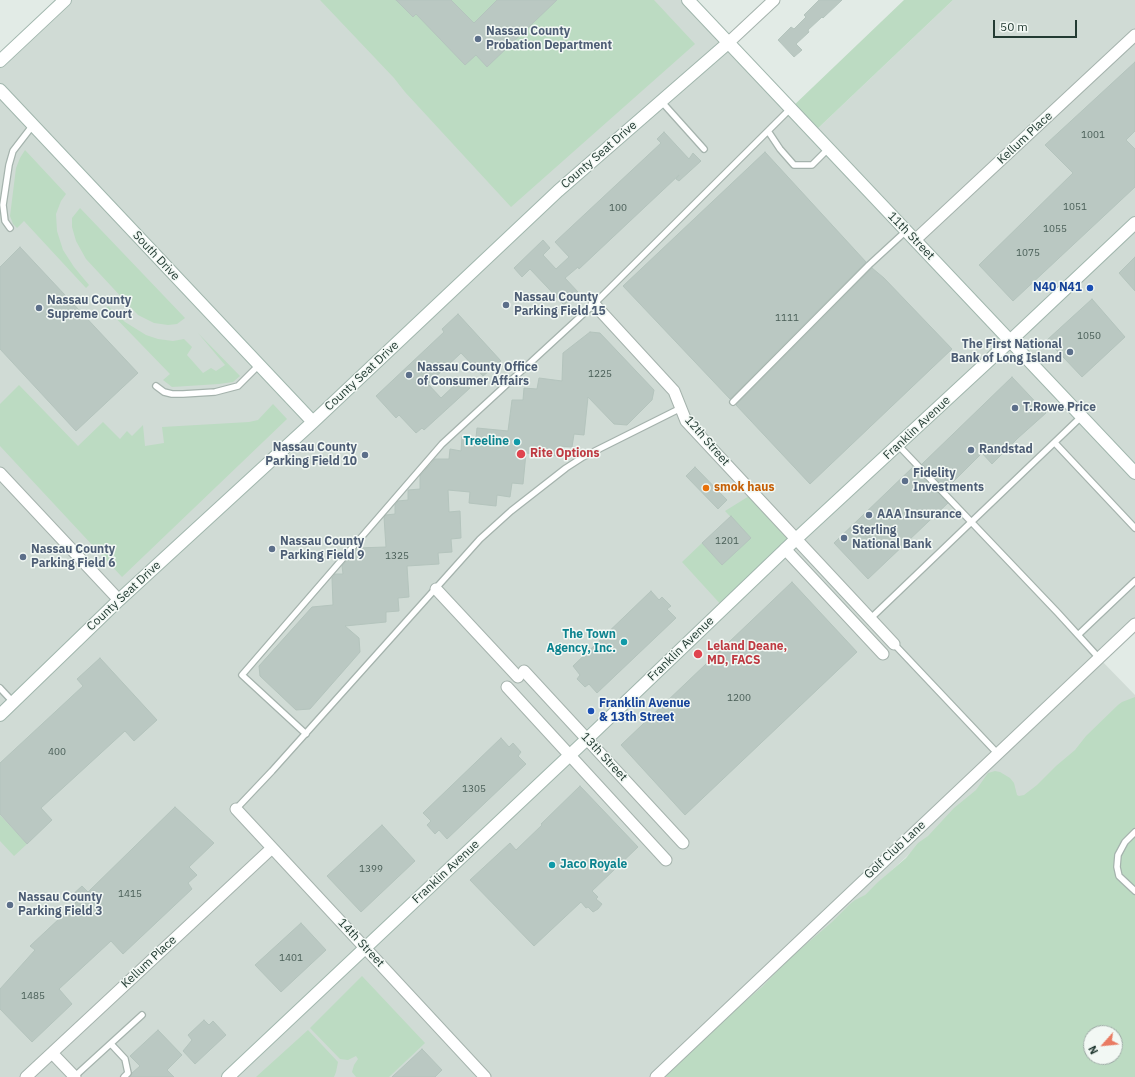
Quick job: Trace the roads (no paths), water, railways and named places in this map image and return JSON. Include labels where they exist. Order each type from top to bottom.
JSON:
[{"type":"main road","points":[[0,61],[65,0]]},
{"type":"main road","name":"11th Street","points":[[688,0],[1135,473]]},
{"type":"main road","name":"County Seat Drive","points":[[0,715],[119,600],[313,422],[558,191],[728,43]]},
{"type":"main road","name":"South Drive","points":[[0,90],[313,422]]},
{"type":"main road","name":"Franklin Avenue","points":[[228,1077],[587,739],[785,549],[1135,223]]},
{"type":"street","points":[[728,43],[774,0]]},
{"type":"street","name":"Kellum Place","points":[[915,240],[1135,35]]},
{"type":"street","name":"12th Street","points":[[594,304],[674,391],[686,421],[894,644]]},
{"type":"street","points":[[0,473],[119,600]]},
{"type":"street","points":[[785,549],[883,654]]},
{"type":"street","name":"13th Street","points":[[436,589],[587,739],[683,844]]},
{"type":"street","name":"Golf Club Lane","points":[[656,1077],[1135,624]]},
{"type":"street","points":[[507,687],[666,860]]},
{"type":"street","name":"14th Street","points":[[236,809],[485,1077]]},
{"type":"street","name":"Kellum Place","points":[[26,1077],[272,848]]},
{"type":"street","points":[[52,1053],[75,1077]]},
{"type":"lane","points":[[661,101],[704,149]]},
{"type":"lane","points":[[306,734],[242,675],[442,444],[594,304],[790,109]]},
{"type":"lane","points":[[10,228],[5,221],[3,204],[13,151],[33,125]]},
{"type":"lane","points":[[768,131],[780,149],[794,165],[812,165],[828,149]]},
{"type":"lane","points":[[733,402],[869,265],[906,231]]},
{"type":"lane","points":[[156,386],[164,392],[172,394],[215,392],[238,386],[259,365]]},
{"type":"lane","points":[[236,809],[306,734],[480,539],[566,468],[583,457],[681,408]]},
{"type":"lane","points":[[870,618],[1082,416]]},
{"type":"lane","points":[[1055,443],[1135,528]]},
{"type":"lane","points":[[898,445],[1099,658]]},
{"type":"lane","points":[[1078,635],[1135,581]]},
{"type":"lane","points":[[894,644],[998,754]]},
{"type":"lane","points":[[0,688],[13,702]]},
{"type":"lane","points":[[1135,832],[1125,842],[1118,855],[1117,866],[1120,876],[1135,890]]},
{"type":"lane","points":[[75,1077],[142,1015]]},
{"type":"lane","points":[[110,1044],[125,1059],[128,1073],[124,1077]]},
{"type":"place","name":"Nassau County Probation Department","points":[[478,39]]},
{"type":"place","name":"N40 N41","points":[[1090,288]]},
{"type":"place","name":"Nassau County Parking Field 15","points":[[506,305]]},
{"type":"place","name":"Nassau County Supreme Court","points":[[39,308]]},
{"type":"place","name":"The First National Bank of Long Island","points":[[1070,352]]},
{"type":"place","name":"Nassau County Office of Consumer Affairs","points":[[409,375]]},
{"type":"place","name":"T.Rowe Price","points":[[1015,408]]},
{"type":"place","name":"Treeline","points":[[517,442]]},
{"type":"place","name":"Randstad","points":[[971,450]]},
{"type":"place","name":"Rite Options","points":[[521,454]]},
{"type":"place","name":"Nassau County Parking Field 10","points":[[365,455]]},
{"type":"place","name":"Fidelity Investments","points":[[905,481]]},
{"type":"place","name":"smok haus","points":[[706,488]]},
{"type":"place","name":"AAA Insurance","points":[[869,515]]},
{"type":"place","name":"Sterling National Bank","points":[[844,538]]},
{"type":"place","name":"Nassau County Parking Field 9","points":[[272,549]]},
{"type":"place","name":"Nassau County Parking Field 6","points":[[23,557]]},
{"type":"place","name":"The Town Agency, Inc.","points":[[624,642]]},
{"type":"place","name":"Leland Deane, MD, FACS","points":[[698,654]]},
{"type":"place","name":"Franklin Avenue & 13th Street","points":[[591,711]]},
{"type":"place","name":"Jaco Royale","points":[[552,865]]},
{"type":"place","name":"Nassau County Parking Field 3","points":[[10,905]]}]
